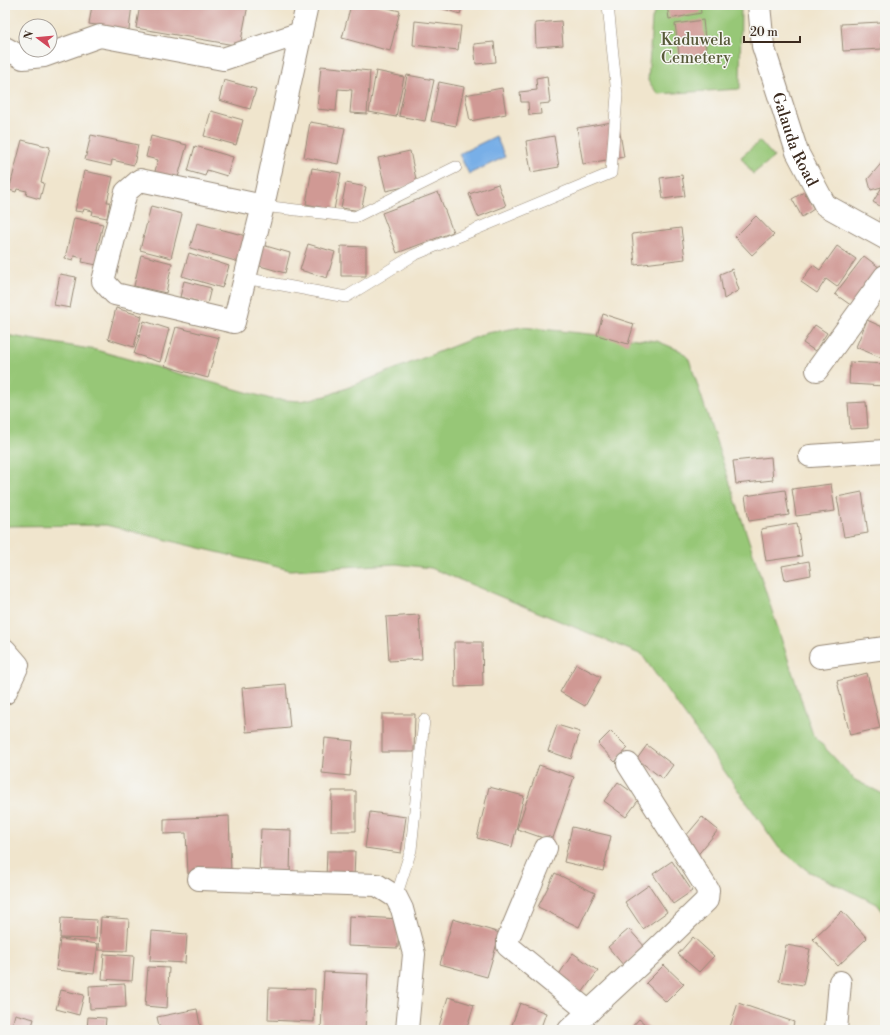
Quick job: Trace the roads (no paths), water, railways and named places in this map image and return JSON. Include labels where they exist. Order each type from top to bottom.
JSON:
[{"type":"street","points":[[263,206],[140,180],[126,192],[103,281],[115,294],[234,322],[263,206],[307,5]]},
{"type":"street","name":"Galauda Road","points":[[759,5],[763,46],[797,152],[826,205],[885,238]]},
{"type":"street","points":[[5,48],[23,58],[44,56],[100,36],[223,59],[301,33]]},
{"type":"street","points":[[818,370],[885,276]]},
{"type":"street","points":[[810,456],[885,452]]},
{"type":"street","points":[[820,658],[885,648]]},
{"type":"street","points":[[5,650],[18,665],[5,694]]},
{"type":"street","points":[[569,1030],[684,922],[706,900],[708,895],[708,890],[628,764]]},
{"type":"street","points":[[546,848],[508,939],[508,946],[589,1012]]},
{"type":"street","points":[[199,878],[377,885],[396,897],[402,909],[414,954],[407,1030]]},
{"type":"street","points":[[836,1030],[840,982]]},
{"type":"lane","points":[[244,278],[346,297],[414,255],[611,173],[617,96],[608,5]]},
{"type":"lane","points":[[263,206],[355,217],[456,168]]},
{"type":"lane","points":[[396,897],[411,850],[424,720]]},
{"type":"water","points":[[496,136],[505,157],[469,174],[459,154]]},
{"type":"park label","name":"Kaduwela Cemetery","points":[[696,48]]}]
